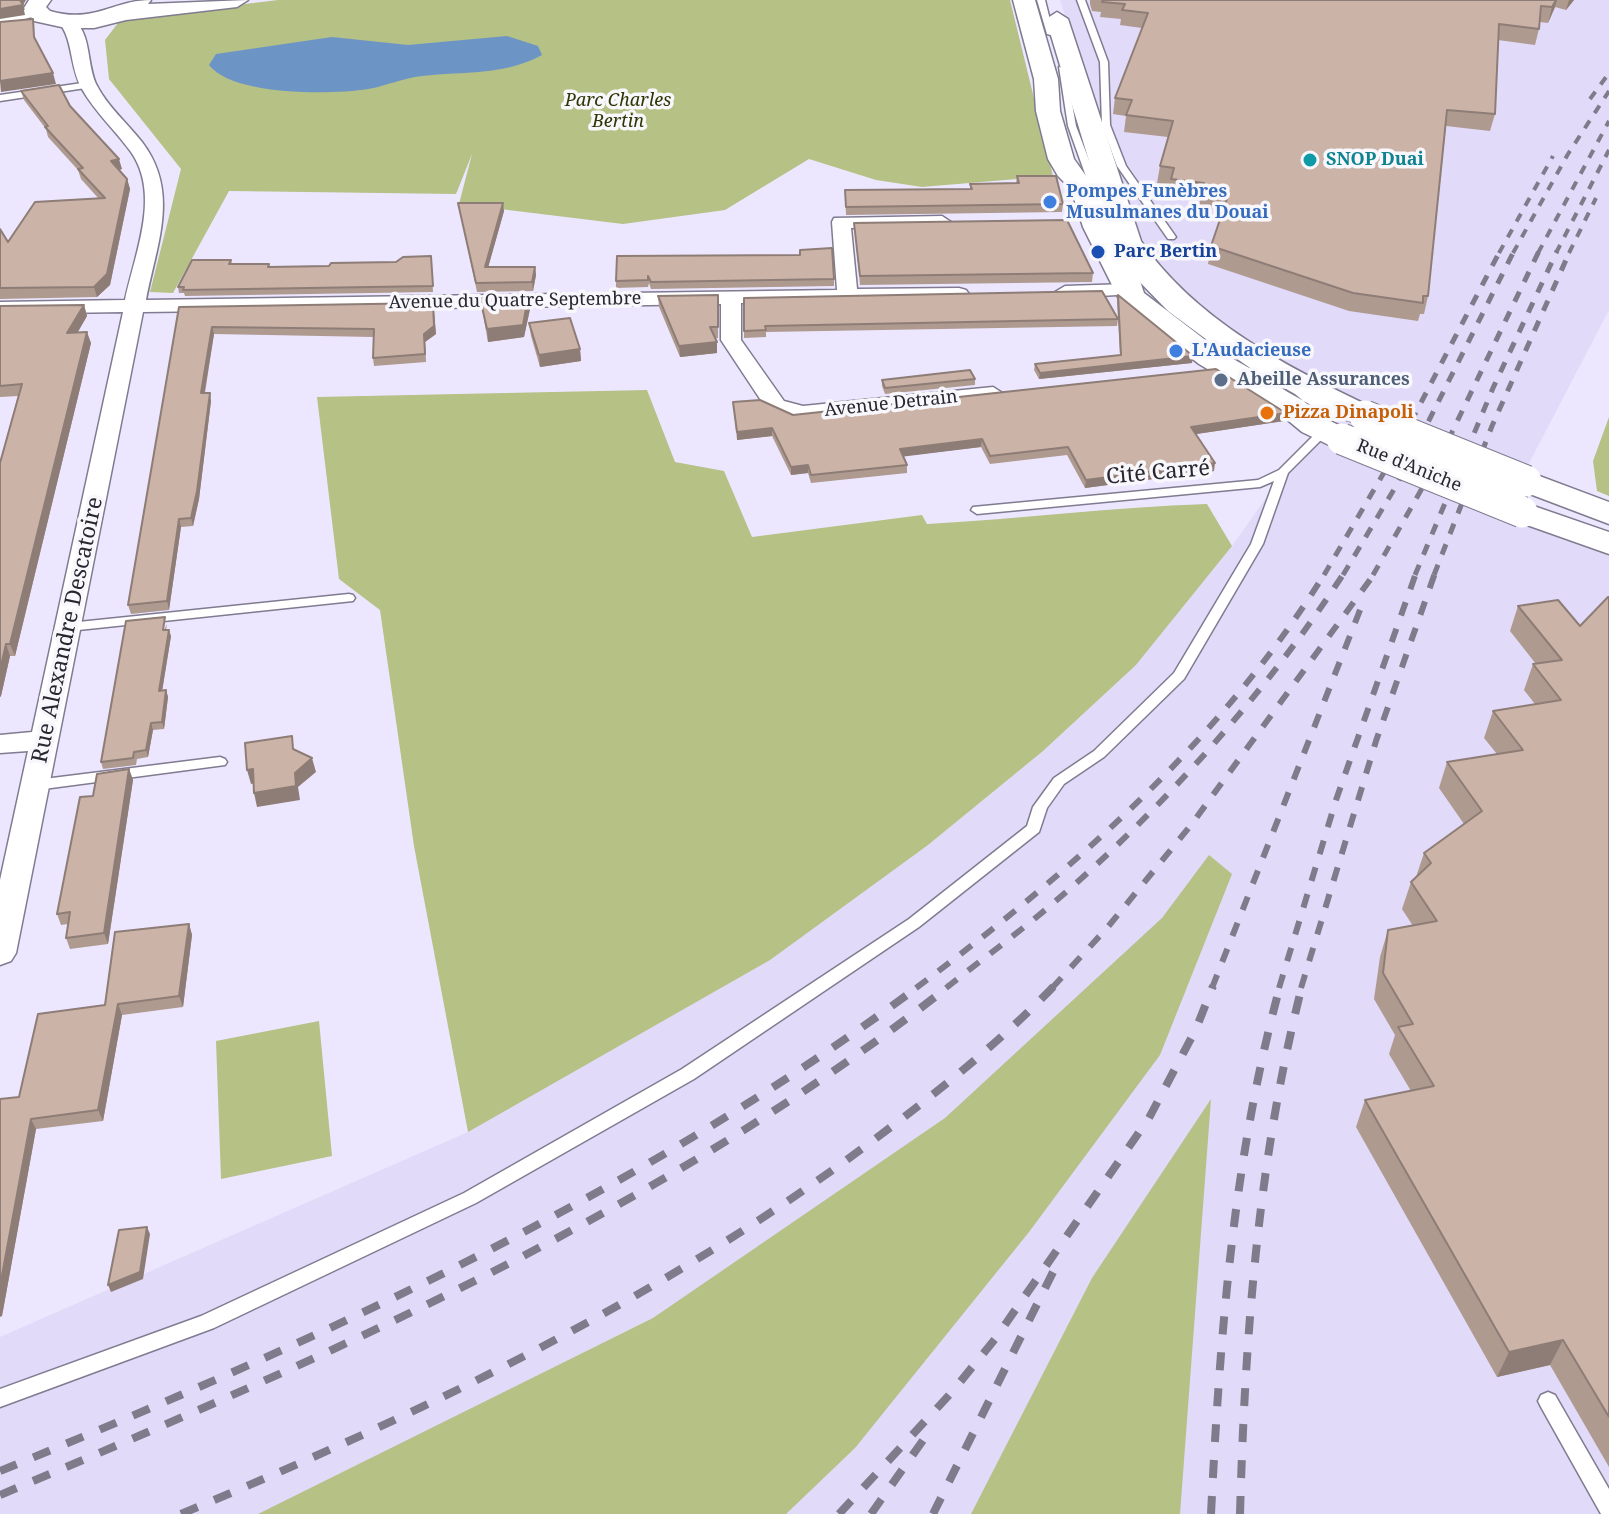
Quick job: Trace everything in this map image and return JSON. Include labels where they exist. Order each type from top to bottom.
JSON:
[{"type":"main road","points":[[116,15],[140,0]]},
{"type":"main road","points":[[0,3],[47,13],[116,15],[237,0]]},
{"type":"main road","name":"Rue d'Aniche","points":[[1024,0],[1046,79],[1048,111],[1061,159],[1067,171],[1083,186],[1097,227],[1126,284],[1149,313],[1231,356]]},
{"type":"main road","name":"Rue d'Aniche","points":[[1051,0],[1131,249],[1143,266],[1273,394],[1348,428],[1527,498]]},
{"type":"main road","points":[[1231,356],[1348,428]]},
{"type":"main road","points":[[1527,498],[1609,514]]},
{"type":"main road","points":[[1527,498],[1609,544]]},
{"type":"street","points":[[0,23],[47,13]]},
{"type":"street","points":[[0,23],[47,13]]},
{"type":"street","name":"Rue Alexandre Descatoire","points":[[0,953],[156,201],[155,177],[144,154],[109,116],[89,85],[76,29],[47,13]]},
{"type":"street","points":[[82,62],[87,39],[116,15]]},
{"type":"street","points":[[848,296],[841,222],[968,221]]},
{"type":"street","points":[[1045,292],[1126,284]]},
{"type":"street","name":"Avenue du Quatre Septembre","points":[[0,308],[984,293]]},
{"type":"street","name":"Avenue Detrain","points":[[731,298],[731,340],[771,401],[783,410],[803,413],[1019,391]]},
{"type":"street","points":[[1192,372],[1231,356]]},
{"type":"street","points":[[0,744],[45,740]]},
{"type":"lane","points":[[1033,0],[1056,76],[1059,115],[1083,186]]},
{"type":"lane","points":[[1041,0],[1064,77],[1068,111],[1083,160],[1100,195],[1109,229],[1132,268],[1159,299],[1212,341],[1348,428]]},
{"type":"lane","points":[[1081,0],[1104,62],[1106,125],[1122,166],[1171,237]]},
{"type":"lane","points":[[0,98],[89,85]]},
{"type":"lane","points":[[1126,284],[1203,344],[1348,428]]},
{"type":"lane","name":"Cité Carré","points":[[977,510],[1260,483],[1283,472],[1348,428]]},
{"type":"lane","points":[[0,1398],[207,1322],[470,1198],[688,1074],[914,923],[1034,828],[1040,807],[1059,781],[1099,754],[1179,676],[1257,544],[1283,472]]},
{"type":"lane","points":[[1527,498],[1609,523]]},
{"type":"lane","points":[[1527,498],[1609,536]]},
{"type":"lane","points":[[69,627],[349,598]]},
{"type":"lane","points":[[36,785],[220,762]]},
{"type":"lane","points":[[1548,1401],[1609,1508]]},
{"type":"shaded area","points":[[1060,0],[1609,0],[1609,310],[1503,513],[1609,546],[1609,1514],[0,1514],[0,1337],[468,1132],[928,845],[1043,751],[1136,665],[1232,546],[1336,399],[1183,294],[1137,244]]},
{"type":"green space","name":"Parc Charles Bertin","points":[[278,0],[1010,0],[1053,176],[922,187],[876,180],[809,159],[725,210],[623,224],[459,204],[472,154],[456,194],[229,191],[173,293],[150,292],[181,169],[109,79],[105,40],[121,19]]},
{"type":"green space","points":[[647,390],[675,462],[724,471],[752,537],[922,515],[927,524],[1207,504],[1232,546],[1136,665],[1043,751],[928,845],[770,960],[468,1132],[414,846],[380,610],[339,579],[317,397]]},
{"type":"green space","points":[[1609,417],[1609,496],[1597,491],[1593,461]]},
{"type":"green space","points":[[1209,855],[1232,874],[1160,1055],[1029,1232],[855,1448],[786,1514],[258,1514],[653,1318],[945,1118],[1162,918]]},
{"type":"green space","points":[[319,1021],[332,1156],[221,1179],[216,1041]]},
{"type":"green space","points":[[1211,1099],[1180,1514],[971,1514],[1092,1278]]},
{"type":"water","points":[[507,36],[538,46],[542,55],[498,70],[422,76],[368,89],[331,92],[260,88],[221,75],[209,65],[216,54],[332,37],[408,45]]},
{"type":"building","points":[[0,0],[20,0],[23,5],[0,9]]},
{"type":"building","name":"SNOP Duai","points":[[1103,0],[1556,0],[1552,7],[1541,6],[1539,29],[1499,24],[1495,114],[1447,110],[1428,296],[1423,296],[1423,303],[1353,293],[1211,246],[1229,193],[1202,190],[1204,183],[1171,179],[1174,168],[1160,166],[1173,121],[1126,115],[1132,100],[1115,98],[1148,13],[1122,10],[1125,4]]},
{"type":"building","points":[[33,19],[34,37],[53,73],[0,81],[0,22]]},
{"type":"building","points":[[59,85],[70,106],[119,159],[111,161],[127,179],[107,274],[94,287],[0,288],[0,229],[8,242],[35,202],[105,198],[78,169],[83,168],[45,127],[48,126],[21,91]]},
{"type":"building","points":[[1017,176],[1056,176],[1063,204],[846,207],[845,190],[972,189],[970,184],[1019,183]]},
{"type":"building","points":[[458,203],[503,203],[485,267],[535,267],[532,282],[476,283]]},
{"type":"building","points":[[1067,220],[1093,273],[860,276],[854,223]]},
{"type":"building","points":[[832,248],[834,279],[651,282],[648,276],[648,280],[616,281],[617,256],[800,255],[800,250]]},
{"type":"building","points":[[431,256],[433,286],[183,290],[184,287],[178,287],[192,260],[231,260],[229,264],[269,264],[268,267],[329,266],[331,263],[396,262],[403,257]]},
{"type":"building","points":[[1102,291],[1118,319],[765,326],[766,330],[744,331],[744,298]]},
{"type":"building","points":[[718,295],[718,327],[710,327],[717,342],[679,346],[658,296]]},
{"type":"building","points":[[1118,295],[1193,356],[1040,373],[1035,364],[1121,355]]},
{"type":"building","points":[[528,297],[523,325],[487,329],[480,298]]},
{"type":"building","points":[[433,303],[434,326],[424,334],[425,354],[373,358],[374,329],[212,327],[201,393],[210,393],[197,491],[191,518],[179,519],[167,601],[128,605],[179,307]]},
{"type":"building","points":[[84,305],[67,333],[87,332],[10,644],[6,644],[0,670],[0,463],[22,384],[0,386],[0,306]]},
{"type":"building","points":[[570,318],[580,349],[539,355],[529,323]]},
{"type":"building","points":[[1216,369],[1286,413],[1191,427],[1215,463],[1086,480],[1068,447],[990,456],[982,439],[900,449],[907,465],[811,475],[808,465],[791,467],[772,428],[737,432],[733,402],[760,400],[793,415]]},
{"type":"building","points":[[970,370],[975,379],[885,388],[882,380]]},
{"type":"building","points":[[1608,597],[1609,1417],[1563,1340],[1509,1352],[1365,1100],[1434,1086],[1398,1027],[1413,1024],[1383,973],[1388,930],[1437,921],[1411,882],[1431,863],[1424,853],[1482,811],[1447,762],[1523,750],[1493,711],[1561,700],[1533,664],[1562,660],[1518,606],[1558,600],[1580,626]]},
{"type":"building","points":[[165,617],[163,630],[169,630],[159,691],[166,690],[162,722],[151,723],[146,750],[134,752],[133,758],[101,762],[126,621]]},
{"type":"building","points":[[292,736],[293,749],[312,758],[295,773],[296,786],[254,793],[253,769],[247,770],[245,743]]},
{"type":"building","points":[[129,769],[104,933],[66,938],[70,912],[57,914],[80,797],[93,796],[97,774]]},
{"type":"building","points":[[189,924],[179,996],[118,1004],[98,1110],[31,1119],[0,1286],[0,1099],[19,1097],[38,1014],[105,1005],[115,932]]},
{"type":"building","points":[[147,1227],[140,1272],[108,1285],[119,1230]]},
{"type":"railway","points":[[1590,99],[1609,73]]},
{"type":"railway","points":[[1513,253],[1568,154],[1609,91]]},
{"type":"railway","points":[[1538,252],[1609,121]]},
{"type":"railway","points":[[1557,252],[1609,150]]},
{"type":"railway","points":[[1499,253],[1553,156]]},
{"type":"railway","points":[[1569,253],[1596,198]]},
{"type":"railway","points":[[1324,575],[1389,464],[1500,251]]},
{"type":"railway","points":[[1343,575],[1396,486],[1514,251]]},
{"type":"railway","points":[[1434,575],[1492,426],[1570,251]]},
{"type":"railway","points":[[1373,575],[1442,453],[1538,252]]},
{"type":"railway","points":[[1415,575],[1493,388],[1557,252]]},
{"type":"railway","points":[[916,988],[1031,898],[1140,800],[1239,692],[1284,634],[1325,573]]},
{"type":"railway","points":[[946,988],[1051,905],[1171,791],[1281,662],[1344,573]]},
{"type":"railway","points":[[1052,988],[1107,928],[1191,825],[1375,573]]},
{"type":"railway","points":[[1279,988],[1336,800],[1416,573]]},
{"type":"railway","points":[[1301,988],[1376,741],[1435,573]]},
{"type":"railway","points":[[1212,988],[1362,605]]},
{"type":"railway","points":[[0,1471],[239,1369],[475,1257],[703,1131],[813,1061],[919,986]]},
{"type":"railway","points":[[0,1495],[248,1388],[492,1272],[728,1140],[841,1066],[949,986]]},
{"type":"railway","points":[[839,1514],[952,1392],[995,1339],[1149,1118],[1196,1029],[1213,986]]},
{"type":"railway","points":[[1211,1514],[1231,1248],[1251,1116],[1280,986]]},
{"type":"railway","points":[[1240,1514],[1256,1248],[1274,1116],[1302,986]]},
{"type":"railway","points":[[181,1514],[363,1435],[540,1348],[627,1301],[794,1197],[899,1121],[990,1047],[1052,988]]},
{"type":"railway","points":[[933,1514],[1057,1264]]},
{"type":"railway","points":[[871,1514],[931,1429]]},
{"type":"place","name":"SNOP Duai","points":[[1310,160]]},
{"type":"place","name":"Pompes Funèbres Musulmanes du Douai","points":[[1050,202]]},
{"type":"place","name":"Parc Bertin","points":[[1098,252]]},
{"type":"place","name":"L'Audacieuse","points":[[1176,351]]},
{"type":"place","name":"Abeille Assurances","points":[[1221,380]]},
{"type":"place","name":"Pizza Dinapoli","points":[[1267,413]]}]
